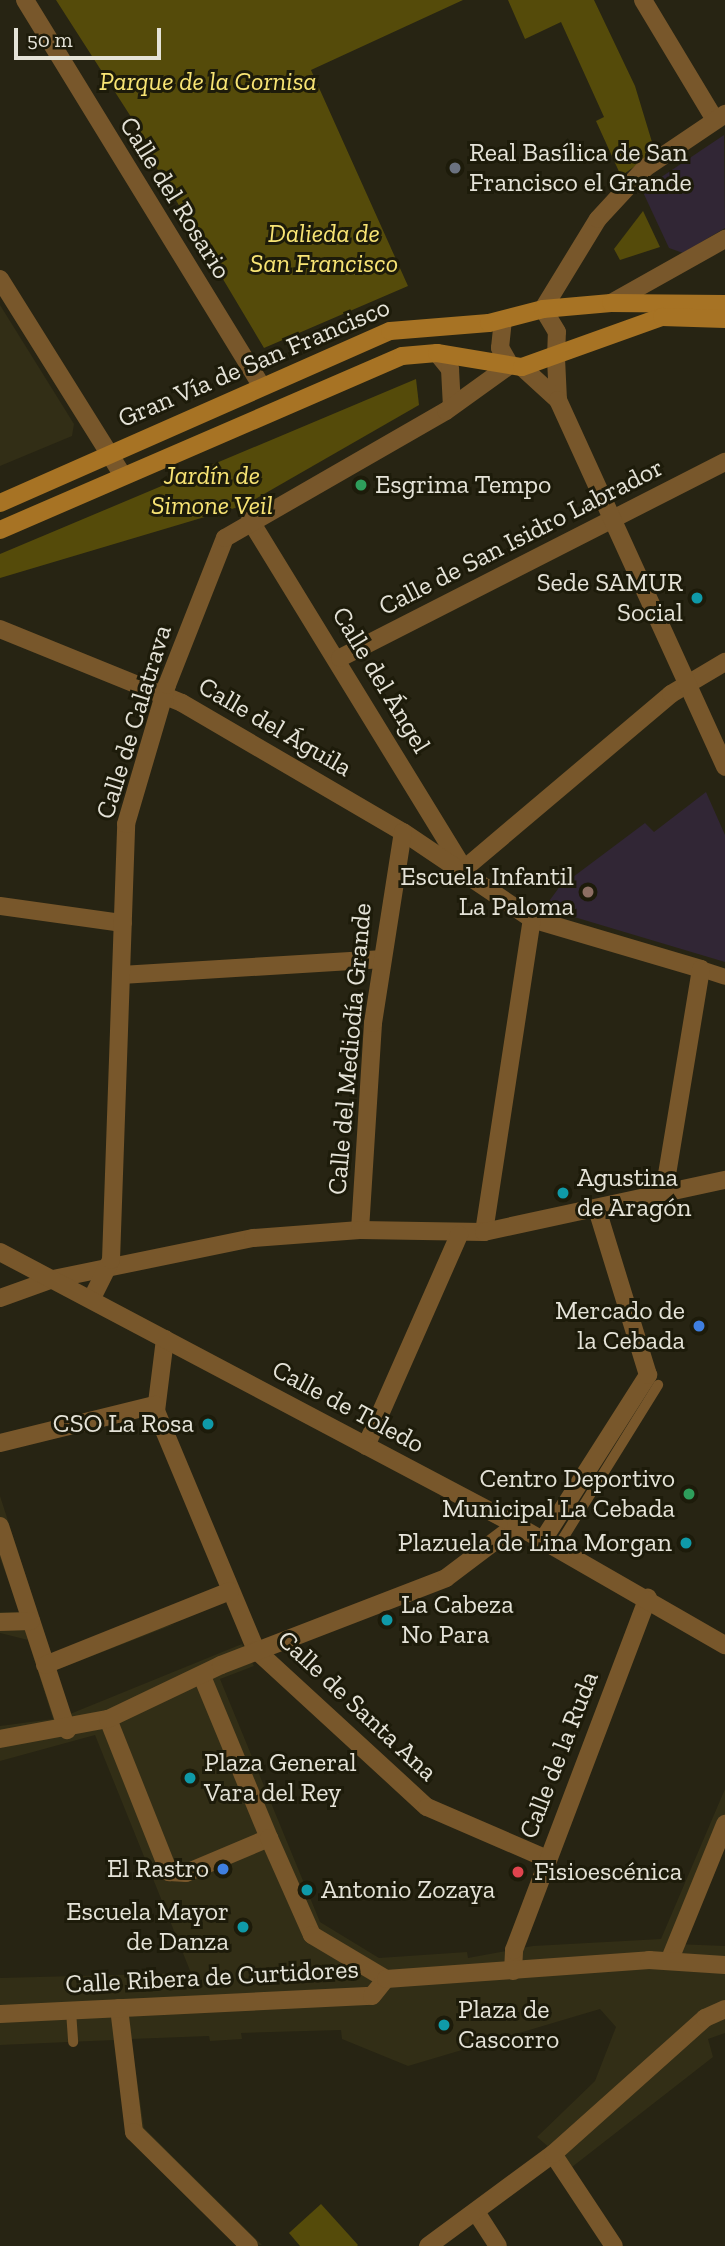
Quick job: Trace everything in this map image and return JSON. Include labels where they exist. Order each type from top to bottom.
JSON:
[{"type":"main road","points":[[503,320],[543,309],[611,303],[725,320]]},
{"type":"main road","points":[[516,366],[556,358],[662,310],[725,304]]},
{"type":"main road","name":"Gran Vía de San Francisco","points":[[0,503],[109,452],[390,331],[503,320]]},
{"type":"main road","name":"Gran Vía de San Francisco","points":[[0,530],[329,384],[402,356],[437,353],[516,366]]},
{"type":"street","name":"Calle del Rosario","points":[[25,0],[262,386]]},
{"type":"street","points":[[643,0],[720,117],[624,187],[543,309],[557,332],[558,400],[725,767]]},
{"type":"street","points":[[611,303],[725,239]]},
{"type":"street","points":[[0,279],[109,452]]},
{"type":"street","points":[[503,320],[500,348],[516,366],[558,400]]},
{"type":"street","points":[[437,353],[450,369],[452,404]]},
{"type":"street","name":"Calle de Calatrava","points":[[92,1298],[110,1269],[126,824],[163,696],[225,538],[250,520],[516,366]]},
{"type":"street","name":"Gran Vía de San Francisco","points":[[109,452],[122,474]]},
{"type":"street","name":"Calle de San Isidro Labrador","points":[[340,658],[725,462]]},
{"type":"street","name":"Calle del Ángel","points":[[250,520],[340,658],[464,870]]},
{"type":"street","name":"Calle del Águila","points":[[0,629],[163,696],[403,832],[464,870],[531,919],[701,969]]},
{"type":"street","points":[[464,870],[688,683],[725,662]]},
{"type":"street","name":"Calle del Mediodía Grande","points":[[360,1230],[380,959],[403,832]]},
{"type":"street","points":[[0,906],[123,923]]},
{"type":"street","points":[[484,1232],[531,919]]},
{"type":"street","points":[[121,975],[380,959]]},
{"type":"street","points":[[664,1193],[701,969],[725,977]]},
{"type":"street","points":[[0,1298],[53,1279],[253,1238],[360,1230],[459,1235],[484,1232],[725,1180]]},
{"type":"street","points":[[550,1544],[648,1375],[597,1209]]},
{"type":"street","points":[[366,1446],[459,1235]]},
{"type":"street","name":"Calle de Toledo","points":[[0,1252],[92,1298],[516,1525],[648,1598],[725,1645]]},
{"type":"street","points":[[0,1443],[155,1405],[165,1339]]},
{"type":"street","name":"Calle de Santa Ana","points":[[155,1405],[256,1650],[427,1807],[547,1860]]},
{"type":"street","points":[[0,1740],[67,1730],[108,1719],[256,1650],[446,1578],[516,1525]]},
{"type":"street","points":[[0,1526],[67,1730]]},
{"type":"street","points":[[45,1665],[230,1591]]},
{"type":"street","name":"Calle de la Ruda","points":[[513,1971],[514,1950],[648,1598]]},
{"type":"street","points":[[0,1622],[31,1621]]},
{"type":"street","points":[[202,1676],[312,1935],[386,1979]]},
{"type":"street","points":[[108,1719],[169,1872],[186,1873],[269,1838]]},
{"type":"street","points":[[725,1824],[670,1959],[725,1965]]},
{"type":"street","name":"Calle Ribera de Curtidores","points":[[0,2014],[372,1996],[386,1979],[670,1959]]},
{"type":"street","points":[[119,2008],[134,2132],[249,2246]]},
{"type":"street","points":[[428,2246],[552,2154],[705,2018],[725,2009]]},
{"type":"street","points":[[552,2154],[614,2246]]},
{"type":"street","points":[[476,2212],[498,2246]]},
{"type":"lane","points":[[550,1544],[658,1385]]},
{"type":"lane","points":[[71,2011],[73,2042]]},
{"type":"shaded area","points":[[724,135],[725,228],[683,253],[669,248],[642,190]]},
{"type":"shaded area","points":[[0,305],[74,424],[72,436],[0,466]]},
{"type":"shaded area","points":[[706,792],[725,835],[725,962],[544,908],[569,874],[573,877],[645,823],[654,832]]},
{"type":"shaded area","name":"El Rastro","points":[[0,1496],[51,1654],[175,1624],[56,1670],[70,1714],[242,1644],[254,1666],[220,1679],[320,1922],[379,1958],[467,1952],[468,1958],[533,1946],[661,1939],[725,1789],[725,1824],[675,1944],[725,1946],[725,2033],[708,2039],[713,2057],[572,2167],[537,2137],[595,2081],[616,2027],[600,2009],[408,2066],[342,2039],[341,2030],[241,2033],[242,2039],[210,2041],[209,2036],[131,2039],[144,2128],[262,2245],[237,2246],[146,2154],[114,2040],[0,2045],[0,1978],[191,1973],[95,1735],[0,1761],[0,1726],[53,1719],[28,1640],[0,1633],[0,1612],[20,1612],[0,1558]]},
{"type":"green space","name":"Parque de la Cornisa","points":[[56,0],[463,0],[311,70],[408,286],[264,348],[149,155],[149,145]]},
{"type":"green space","points":[[508,0],[594,0],[635,86],[655,152],[621,176],[596,121],[604,117],[561,22],[525,39]]},
{"type":"green space","points":[[643,211],[660,247],[620,260],[614,249]]},
{"type":"green space","name":"Jardín de Simone Veil","points":[[416,379],[419,405],[245,505],[0,578],[0,554]]},
{"type":"green space","points":[[321,2204],[357,2246],[300,2246],[289,2233]]},
{"type":"place","name":"Real Basílica de San Francisco el Grande","points":[[455,168]]},
{"type":"place","name":"Esgrima Tempo","points":[[361,485]]},
{"type":"place","name":"Sede SAMUR Social","points":[[697,598]]},
{"type":"place","name":"Escuela Infantil La Paloma","points":[[588,892]]},
{"type":"place","name":"Agustina de Aragón","points":[[563,1193]]},
{"type":"place","name":"Mercado de la Cebada","points":[[699,1326]]},
{"type":"place","name":"CSO La Rosa","points":[[208,1424]]},
{"type":"place","name":"Centro Deportivo Municipal La Cebada","points":[[689,1494]]},
{"type":"place","name":"Plazuela de Lina Morgan","points":[[686,1543]]},
{"type":"place","name":"La Cabeza No Para","points":[[387,1620]]},
{"type":"place","name":"Plaza General Vara del Rey","points":[[190,1778]]},
{"type":"place","name":"El Rastro","points":[[223,1869]]},
{"type":"place","name":"Fisioescénica","points":[[518,1872]]},
{"type":"place","name":"Antonio Zozaya","points":[[307,1890]]},
{"type":"place","name":"Escuela Mayor de Danza","points":[[243,1927]]},
{"type":"place","name":"Plaza de Cascorro","points":[[444,2025]]},
{"type":"park label","name":"Dalieda de San Francisco","points":[[324,249]]}]
